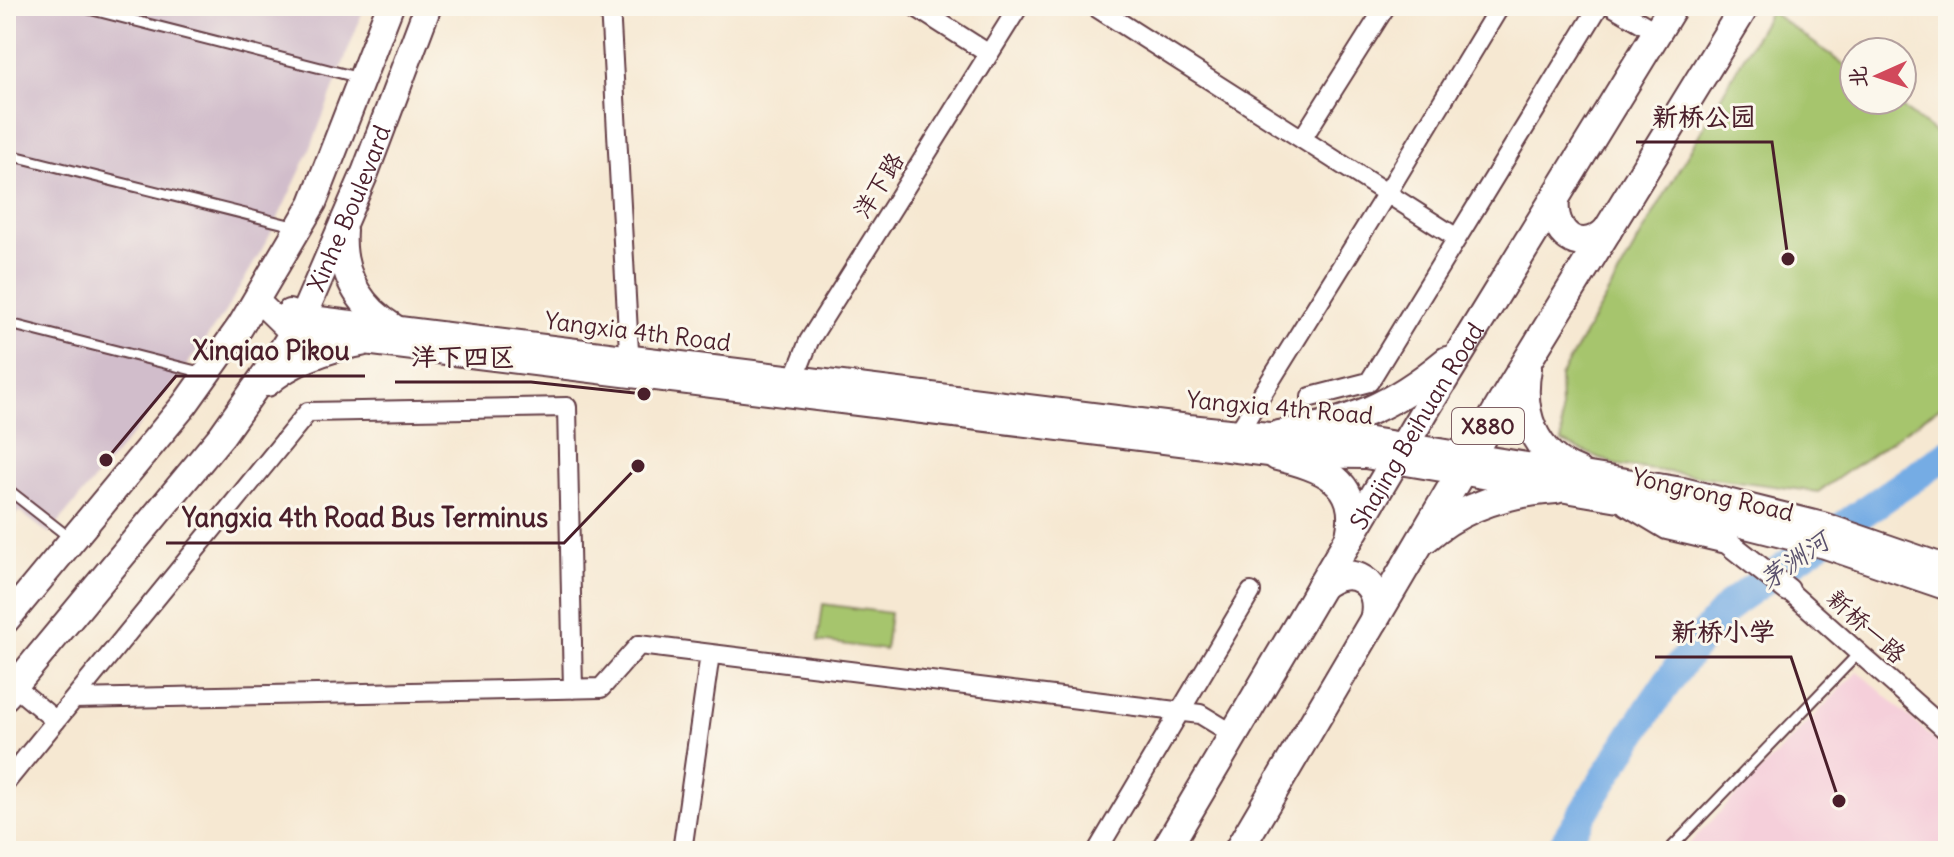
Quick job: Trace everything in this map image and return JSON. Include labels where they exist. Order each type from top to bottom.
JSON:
[{"type":"main road","name":"Xinhe Boulevard","points":[[6,620],[207,374],[256,299],[313,203],[390,6]]},
{"type":"main road","name":"Xinhe Boulevard","points":[[10,691],[245,405],[297,325],[345,218],[428,6]]},
{"type":"main road","name":"Shajing Beihuan Road","points":[[1165,851],[1400,453],[1673,6]]},
{"type":"main road","name":"X880","points":[[1238,851],[1533,351],[1745,6]]},
{"type":"main road","points":[[1555,199],[1554,218],[1565,235],[1583,242],[1607,231]]},
{"type":"main road","points":[[345,218],[342,247],[348,275],[370,311],[393,327]]},
{"type":"main road","points":[[1278,446],[1382,406],[1427,378],[1468,341]]},
{"type":"main road","points":[[245,405],[272,379],[305,359],[361,343]]},
{"type":"main road","points":[[1420,543],[1440,527],[1498,499],[1567,480],[1565,467],[1549,454],[1529,423],[1524,394],[1533,351]]},
{"type":"main road","points":[[1278,446],[1335,478],[1351,505],[1350,537]]},
{"type":"main road","points":[[1321,586],[1338,575],[1359,577],[1377,600],[1374,620]]},
{"type":"street","points":[[610,6],[629,366]]},
{"type":"street","points":[[914,6],[989,54]]},
{"type":"street","name":"洋下路","points":[[796,387],[803,353],[809,341],[1019,6]]},
{"type":"street","points":[[1094,6],[1457,238]]},
{"type":"street","points":[[1302,139],[1386,6]]},
{"type":"street","points":[[1239,431],[1500,6]]},
{"type":"street","points":[[1311,397],[1369,382],[1599,6]]},
{"type":"street","points":[[1612,6],[1657,32]]},
{"type":"street","name":"Yangxia 4th Road","points":[[256,299],[297,325],[361,343],[629,366]]},
{"type":"street","name":"Yangxia 4th Road","points":[[297,325],[393,327],[629,366],[1365,457],[1400,453],[1467,464]]},
{"type":"street","name":"Yangxia 4th Road","points":[[796,387],[1239,431],[1278,446]]},
{"type":"street","points":[[6,782],[308,412],[567,407],[573,689]]},
{"type":"street","name":"Yongrong Road","points":[[1467,464],[1737,512],[1866,549],[1948,567]]},
{"type":"street","name":"Yongrong Road","points":[[1567,480],[1619,499],[1737,512]]},
{"type":"street","points":[[1619,499],[1667,528],[1715,538],[1738,549],[1788,590]]},
{"type":"street","name":"Yongrong Road","points":[[1866,549],[1948,589]]},
{"type":"street","name":"新桥一路","points":[[1788,590],[1948,732]]},
{"type":"street","points":[[1097,851],[1251,592]]},
{"type":"street","points":[[74,699],[601,688],[639,645],[1200,714],[1233,734]]},
{"type":"street","points":[[682,851],[710,654]]},
{"type":"street","points":[[10,691],[56,721]]},
{"type":"lane","points":[[77,6],[362,78]]},
{"type":"lane","points":[[6,154],[298,227]]},
{"type":"lane","points":[[6,323],[207,374]]},
{"type":"lane","points":[[6,488],[73,540]]},
{"type":"lane","points":[[1668,851],[1859,653]]},
{"type":"shaded area","points":[[6,6],[365,6],[310,150],[270,235],[247,275],[223,315],[168,391],[49,534],[19,511],[6,526]]},
{"type":"shaded area","points":[[1858,671],[1948,752],[1948,851],[1682,851]]},
{"type":"green space","points":[[1770,11],[1838,60],[1838,116],[1913,116],[1948,142],[1948,401],[1818,492],[1616,465],[1562,442],[1560,377]]},
{"type":"green space","points":[[823,604],[890,613],[885,650],[818,641]]},
{"type":"waterway","name":"茅洲河","points":[[1559,851],[1662,690],[1733,602],[1948,454]]},
{"type":"place","name":"新桥公园","points":[[1788,259]]},
{"type":"place","name":"洋下四区","points":[[644,394]]},
{"type":"place","name":"Xinqiao Pikou","points":[[106,460]]},
{"type":"place","name":"Yangxia 4th Road Bus Terminus","points":[[638,466]]},
{"type":"place","name":"新桥小学","points":[[1839,801]]}]
